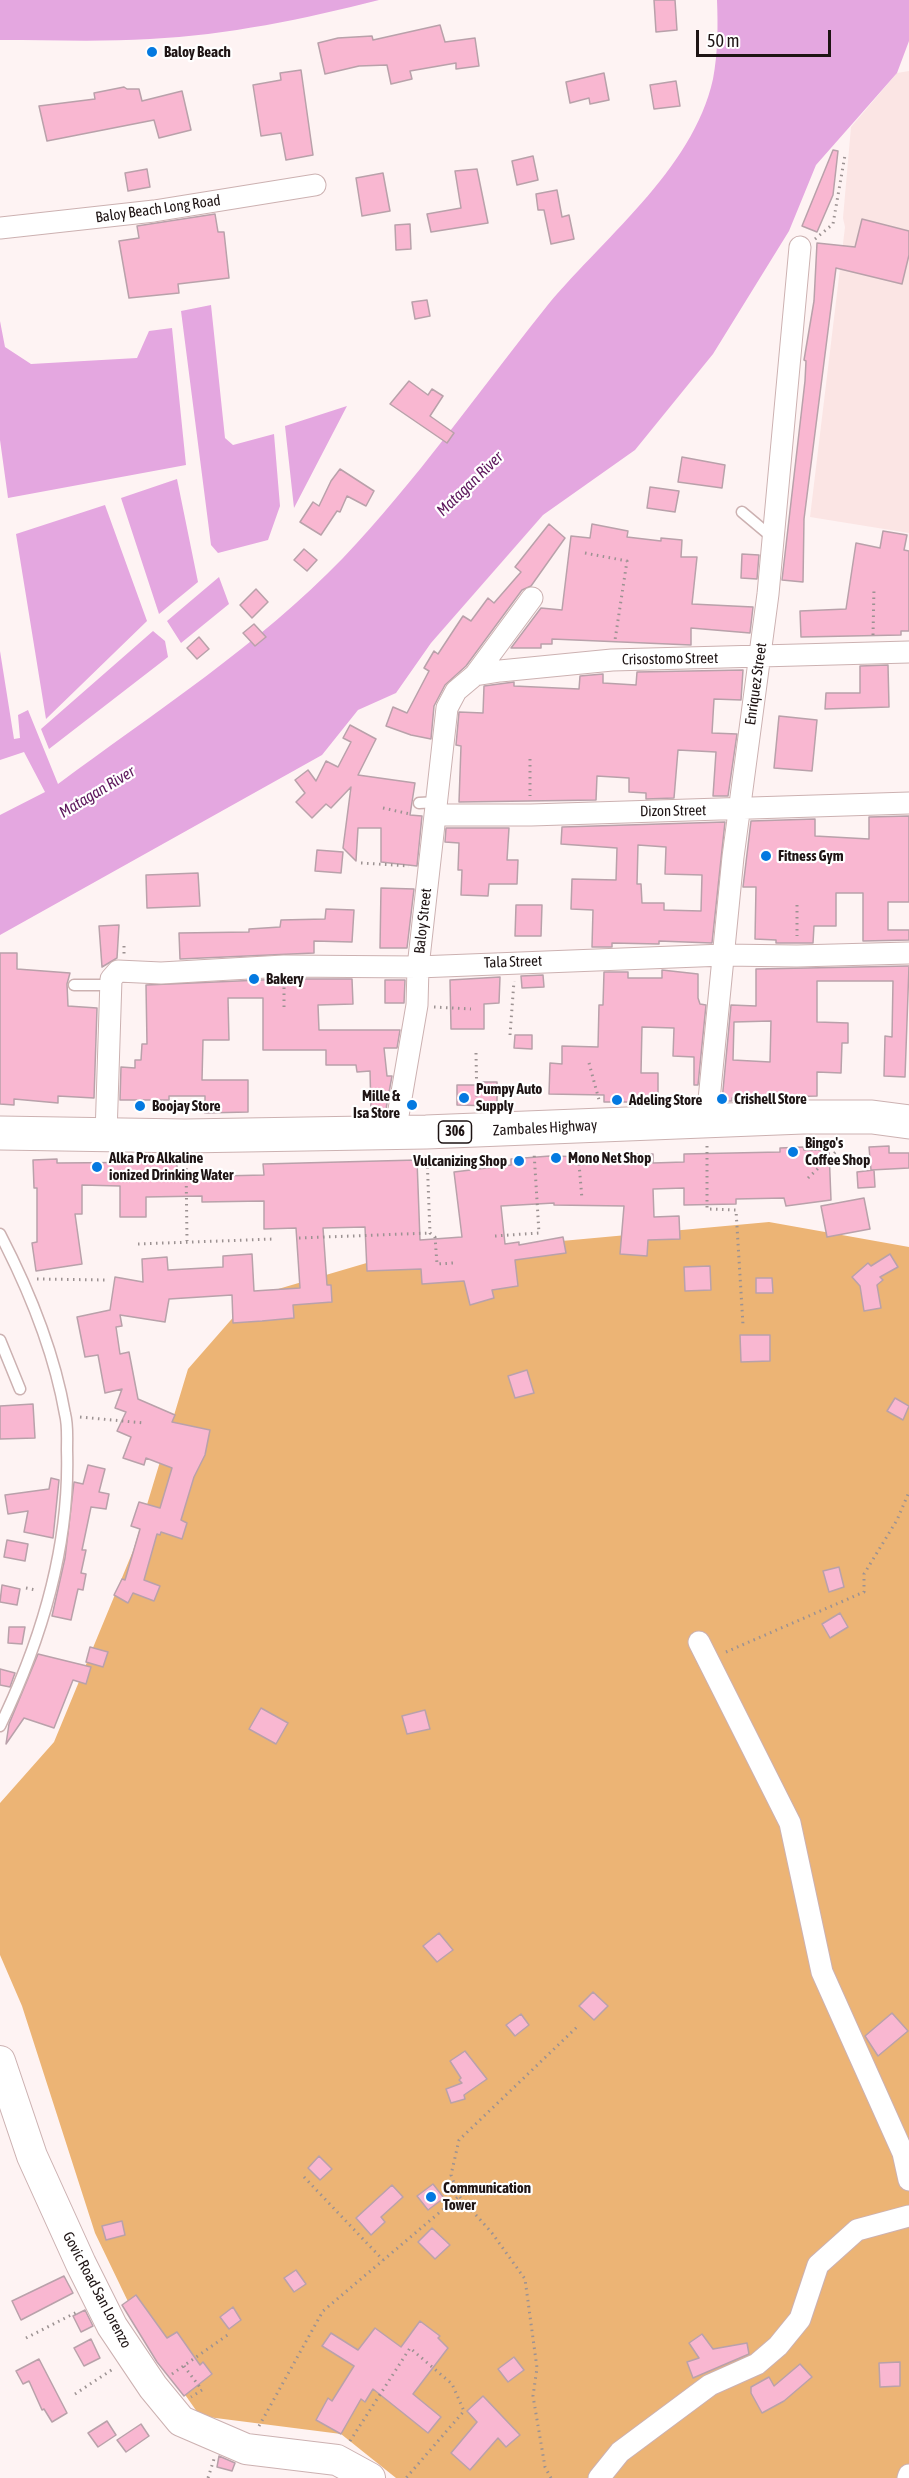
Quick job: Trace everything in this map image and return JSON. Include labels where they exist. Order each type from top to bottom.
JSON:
[{"type":"main road","name":"Zambales Highway","points":[[0,1133],[185,1136],[411,1133],[706,1120],[872,1117],[909,1122]]},
{"type":"main road","name":"Govic Road San Lorenzo","points":[[0,2061],[32,2156],[99,2300],[153,2387],[181,2421],[195,2429],[246,2449],[337,2460],[370,2478]]},
{"type":"street","name":"Baloy Beach Long Road","points":[[0,228],[154,211],[315,185]]},
{"type":"street","name":"Enriquez Street","points":[[706,1120],[773,538],[800,247]]},
{"type":"street","points":[[475,675],[532,598]]},
{"type":"street","name":"Crisostomo Street","points":[[475,675],[612,660],[873,655],[909,652]]},
{"type":"street","name":"Baloy Street","points":[[411,1133],[418,967],[429,867],[431,807],[447,708],[456,691],[475,675]]},
{"type":"street","name":"Dizon Street","points":[[431,807],[531,816],[909,803]]},
{"type":"street","name":"Tala Street","points":[[114,978],[284,966],[418,967],[724,955],[909,953]]},
{"type":"street","points":[[106,1134],[114,978]]},
{"type":"street","points":[[704,1651],[790,1823],[822,1972],[903,2153],[909,2180]]},
{"type":"street","points":[[599,2478],[620,2452],[710,2385],[757,2364],[778,2346],[800,2319],[818,2265],[857,2230],[909,2216]]},
{"type":"lane","points":[[742,512],[773,538]]},
{"type":"lane","points":[[74,985],[114,978]]},
{"type":"lane","points":[[0,1234],[23,1279],[52,1364],[66,1415],[66,1509],[50,1593],[25,1675],[0,1726]]},
{"type":"lane","points":[[0,1340],[20,1389]]},
{"type":"path","points":[[800,247],[817,238],[833,224],[845,155]]},
{"type":"path","points":[[585,554],[627,561],[612,660]]},
{"type":"path","points":[[873,655],[874,588]]},
{"type":"path","points":[[530,759],[531,816]]},
{"type":"path","points":[[361,863],[429,867]]},
{"type":"path","points":[[797,905],[797,956]]},
{"type":"path","points":[[510,1035],[514,977],[519,962]]},
{"type":"path","points":[[417,1005],[471,1009]]},
{"type":"path","points":[[476,1053],[478,1131]]},
{"type":"path","points":[[582,1199],[590,1125],[590,1063]]},
{"type":"path","points":[[808,1178],[872,1117]]},
{"type":"path","points":[[706,1120],[707,1209],[736,1210],[743,1325]]},
{"type":"path","points":[[495,1236],[539,1233],[532,1129]]},
{"type":"path","points":[[411,1133],[430,1233],[435,1237],[437,1264],[453,1263]]},
{"type":"path","points":[[185,1136],[187,1241]]},
{"type":"path","points":[[299,1238],[430,1233]]},
{"type":"path","points":[[138,1244],[274,1239]]},
{"type":"path","points":[[23,1279],[106,1280]]},
{"type":"path","points":[[66,1415],[144,1422]]},
{"type":"path","points":[[704,1651],[864,1592],[864,1574],[897,1520],[909,1492]]},
{"type":"path","points":[[551,2478],[545,2468],[533,2396],[537,2368],[525,2279],[492,2234],[459,2196],[451,2175],[459,2140],[577,2027]]},
{"type":"path","points":[[304,2177],[383,2260]]},
{"type":"path","points":[[246,2449],[323,2311],[459,2196]]},
{"type":"path","points":[[26,2338],[99,2300]]},
{"type":"path","points":[[153,2387],[229,2334]]},
{"type":"path","points":[[337,2460],[410,2348],[452,2384],[464,2411],[406,2478]]},
{"type":"path","points":[[75,2394],[132,2356]]},
{"type":"path","points":[[172,2410],[202,2390],[184,2366]]},
{"type":"shaded area","points":[[909,71],[909,533],[810,517],[845,227],[843,218],[851,127],[897,73]]},
{"type":"shaded area","points":[[769,1222],[909,1247],[909,2478],[396,2478],[341,2434],[200,2416],[146,2339],[95,2233],[22,2006],[0,1955],[0,1803],[54,1742],[133,1551],[188,1369],[251,1297],[387,1257]]},
{"type":"water","points":[[0,0],[379,0],[323,14],[237,30],[179,37],[94,41],[0,40]]},
{"type":"water","name":"Matagan River","points":[[717,0],[909,0],[909,41],[897,73],[816,165],[789,231],[713,354],[635,450],[543,515],[431,643],[396,693],[358,710],[322,755],[0,935],[0,815],[45,792],[24,752],[0,760],[0,651],[14,739],[20,738],[18,715],[28,710],[58,784],[205,677],[311,590],[396,499],[543,311],[642,203],[686,144],[702,113],[713,79],[717,40]]},
{"type":"water","points":[[211,305],[225,438],[233,445],[274,434],[280,506],[268,540],[218,553],[211,545],[181,311]]},
{"type":"water","points":[[0,321],[5,347],[31,364],[137,358],[149,331],[172,328],[186,465],[8,498],[0,440]]},
{"type":"water","points":[[347,406],[294,508],[285,426]]},
{"type":"water","points":[[177,479],[198,582],[159,614],[121,498]]},
{"type":"water","points":[[105,505],[147,621],[46,719],[16,534]]},
{"type":"water","points":[[219,577],[229,604],[181,643],[167,621]]},
{"type":"water","points":[[153,631],[165,641],[168,657],[49,749],[41,729]]},
{"type":"building","points":[[654,0],[675,0],[677,30],[656,32]]},
{"type":"building","points":[[440,25],[445,42],[475,38],[479,66],[456,69],[456,63],[410,71],[412,79],[391,84],[387,65],[359,66],[325,74],[318,43],[338,38],[372,36],[373,40]]},
{"type":"building","points":[[301,70],[313,155],[286,160],[281,133],[261,136],[253,85],[281,80],[280,73]]},
{"type":"building","points":[[604,73],[609,100],[590,104],[589,98],[570,103],[566,82]]},
{"type":"building","points":[[676,81],[680,106],[654,109],[650,85]]},
{"type":"building","points":[[124,87],[139,89],[142,101],[182,91],[191,130],[159,138],[154,120],[47,141],[39,106],[95,99],[94,93]]},
{"type":"building","points":[[833,150],[838,151],[833,195],[817,232],[802,226]]},
{"type":"building","points":[[533,156],[538,180],[517,185],[512,161]]},
{"type":"building","points":[[147,169],[150,187],[128,191],[125,173]]},
{"type":"building","points":[[477,169],[488,223],[431,232],[427,214],[461,208],[455,171]]},
{"type":"building","points":[[383,173],[390,211],[362,216],[356,178]]},
{"type":"building","points":[[557,190],[562,217],[569,215],[574,239],[551,244],[544,210],[538,210],[536,194]]},
{"type":"building","points":[[215,214],[218,232],[224,232],[229,278],[178,284],[179,293],[129,298],[119,241],[139,238],[137,226]]},
{"type":"building","points":[[862,219],[909,231],[909,255],[902,284],[836,268],[804,519],[803,582],[782,580],[805,381],[806,361],[804,360],[814,301],[817,243],[855,247]]},
{"type":"building","points":[[410,224],[411,249],[396,250],[395,225]]},
{"type":"building","points":[[427,300],[430,316],[415,319],[412,302]]},
{"type":"building","points":[[409,381],[428,395],[432,389],[443,396],[430,416],[454,433],[447,443],[390,404]]},
{"type":"building","points":[[682,457],[725,465],[722,488],[678,482]]},
{"type":"building","points":[[340,469],[374,491],[366,506],[347,496],[340,512],[337,511],[321,535],[300,522],[313,502],[319,506],[331,481]]},
{"type":"building","points":[[650,487],[679,491],[675,512],[647,508]]},
{"type":"building","points":[[549,524],[565,538],[531,586],[522,590],[466,666],[445,685],[434,706],[431,739],[386,726],[393,707],[407,713],[429,671],[424,668],[434,651],[438,654],[463,616],[471,621],[488,598],[494,603],[521,572],[515,567]]},
{"type":"building","points":[[592,524],[628,531],[627,537],[661,541],[661,538],[682,540],[681,557],[697,557],[692,604],[753,607],[750,633],[691,628],[691,645],[552,639],[552,644],[541,644],[541,648],[511,648],[541,608],[562,610],[571,536],[590,538]]},
{"type":"building","points":[[883,531],[907,535],[904,550],[909,551],[909,631],[901,631],[901,635],[801,637],[800,611],[846,609],[856,543],[880,548]]},
{"type":"building","points":[[304,549],[317,560],[307,571],[294,560]]},
{"type":"building","points":[[742,554],[759,555],[757,579],[741,578]]},
{"type":"building","points":[[256,589],[268,602],[252,618],[240,605]]},
{"type":"building","points":[[254,624],[266,637],[255,646],[243,633]]},
{"type":"building","points":[[199,637],[209,649],[197,659],[187,648]]},
{"type":"building","points":[[888,665],[889,707],[825,709],[826,693],[860,693],[860,666]]},
{"type":"building","points":[[743,670],[741,700],[714,699],[712,733],[737,734],[728,796],[713,796],[716,752],[678,750],[674,798],[646,799],[646,793],[629,792],[629,778],[597,776],[596,800],[459,802],[461,746],[456,745],[459,712],[483,713],[484,686],[514,682],[514,686],[579,689],[580,676],[603,674],[603,683],[636,685],[637,672]]},
{"type":"building","points":[[779,716],[817,720],[812,771],[774,768]]},
{"type":"building","points":[[350,725],[376,739],[358,775],[415,783],[410,815],[422,816],[417,866],[381,862],[381,828],[358,828],[356,861],[343,848],[351,787],[331,808],[326,804],[312,818],[296,802],[305,793],[295,780],[308,770],[316,781],[326,761],[338,767],[351,742],[343,738]]},
{"type":"building","points":[[909,816],[909,902],[888,902],[888,930],[909,930],[909,940],[863,941],[863,893],[836,893],[836,926],[814,926],[813,943],[776,943],[776,940],[755,939],[756,887],[743,887],[751,821],[815,819],[815,836],[869,839],[869,817]]},
{"type":"building","points":[[725,822],[712,943],[659,941],[659,944],[612,943],[612,947],[592,947],[593,910],[571,909],[572,879],[616,880],[617,848],[561,844],[562,827]],"holes":[[[638,845],[666,847],[665,874],[702,875],[701,911],[664,910],[664,903],[642,903],[641,884],[637,884]]]},
{"type":"building","points":[[446,828],[509,828],[507,860],[518,860],[517,884],[489,884],[488,896],[461,895],[462,870],[458,870],[459,843],[445,842]]},
{"type":"building","points":[[317,850],[343,852],[341,873],[315,871]]},
{"type":"building","points":[[198,873],[200,906],[147,908],[146,875]]},
{"type":"building","points":[[381,888],[414,889],[407,948],[380,948]]},
{"type":"building","points":[[516,905],[542,905],[541,936],[515,936]]},
{"type":"building","points":[[326,909],[354,910],[352,942],[314,941],[314,953],[180,959],[179,933],[249,932],[249,929],[280,927],[281,920],[325,919]]},
{"type":"building","points":[[119,925],[117,958],[102,967],[99,926]]},
{"type":"building","points":[[0,953],[17,953],[17,969],[70,973],[67,984],[68,1006],[97,1008],[94,1098],[58,1096],[58,1103],[14,1099],[14,1105],[0,1104]]},
{"type":"building","points":[[909,966],[905,1077],[884,1076],[885,1036],[892,1037],[893,981],[817,981],[817,1022],[848,1023],[848,1043],[842,1043],[841,1073],[817,1072],[817,1096],[732,1098],[732,1101],[722,1101],[731,1005],[756,1006],[756,969]],"holes":[[[771,1021],[770,1062],[733,1060],[734,1022]]]},
{"type":"building","points":[[662,970],[698,974],[698,998],[700,1004],[706,1005],[698,1085],[694,1085],[694,1057],[673,1056],[674,1028],[642,1027],[641,1073],[658,1073],[658,1097],[631,1097],[631,1102],[604,1102],[604,1095],[549,1094],[550,1063],[562,1064],[562,1046],[598,1047],[599,1005],[603,1005],[604,972],[628,972],[628,978],[662,978]]},
{"type":"building","points":[[543,975],[544,987],[522,988],[521,976]]},
{"type":"building","points":[[500,977],[499,1003],[484,1004],[484,1029],[451,1029],[450,980]]},
{"type":"building","points":[[284,979],[352,979],[353,1004],[318,1005],[319,1030],[400,1030],[397,1048],[384,1048],[387,1076],[392,1076],[386,1109],[371,1110],[370,1071],[357,1072],[356,1065],[326,1065],[326,1050],[263,1050],[263,998],[228,998],[229,1040],[203,1040],[202,1080],[248,1080],[248,1112],[205,1113],[205,1096],[169,1096],[169,1100],[120,1100],[121,1067],[135,1068],[135,1060],[141,1060],[142,1044],[147,1044],[146,985]]},
{"type":"building","points":[[385,980],[405,980],[404,1003],[385,1003]]},
{"type":"building","points":[[515,1035],[532,1035],[532,1049],[514,1048]]},
{"type":"building","points":[[479,1082],[497,1082],[497,1106],[457,1105],[457,1085],[479,1085]]},
{"type":"building","points":[[889,1146],[889,1153],[909,1153],[909,1168],[871,1170],[869,1147]]},
{"type":"building","points":[[803,1147],[804,1150],[829,1150],[831,1200],[786,1206],[784,1198],[736,1199],[736,1204],[684,1205],[684,1188],[653,1189],[654,1217],[679,1216],[680,1239],[648,1240],[647,1256],[620,1254],[624,1206],[554,1205],[554,1203],[501,1206],[505,1244],[519,1242],[519,1245],[563,1237],[566,1253],[515,1260],[518,1286],[492,1290],[494,1298],[470,1305],[464,1281],[422,1284],[421,1269],[367,1271],[365,1227],[323,1228],[327,1285],[331,1285],[332,1302],[293,1305],[294,1318],[233,1323],[232,1295],[169,1299],[165,1322],[120,1315],[122,1326],[116,1327],[120,1354],[129,1352],[138,1399],[175,1415],[172,1422],[210,1430],[205,1455],[194,1477],[181,1520],[187,1523],[182,1539],[161,1532],[160,1535],[157,1534],[144,1580],[160,1586],[154,1601],[133,1593],[128,1603],[114,1595],[122,1579],[125,1580],[140,1529],[131,1526],[139,1502],[160,1508],[172,1468],[146,1458],[144,1465],[123,1458],[131,1437],[117,1431],[126,1412],[115,1408],[122,1389],[105,1393],[98,1355],[85,1357],[77,1317],[110,1310],[115,1277],[143,1282],[142,1259],[167,1257],[168,1270],[223,1267],[223,1256],[252,1254],[254,1291],[300,1288],[296,1228],[264,1229],[264,1201],[202,1202],[202,1196],[146,1197],[146,1217],[120,1217],[120,1186],[82,1185],[82,1214],[75,1214],[82,1264],[36,1271],[32,1243],[37,1242],[37,1188],[34,1188],[33,1160],[57,1159],[57,1163],[177,1162],[177,1177],[264,1175],[263,1164],[417,1160],[420,1240],[462,1237],[454,1172],[511,1165],[511,1159],[550,1156],[636,1158],[636,1154],[653,1154],[653,1163],[684,1162],[684,1154],[780,1152],[780,1148]]},
{"type":"building","points":[[874,1170],[875,1187],[858,1188],[857,1172]]},
{"type":"building","points":[[864,1198],[870,1229],[827,1237],[821,1206]]},
{"type":"building","points":[[890,1254],[898,1267],[880,1277],[883,1280],[877,1285],[881,1308],[864,1311],[860,1286],[852,1277],[868,1263],[871,1266]]},
{"type":"building","points":[[710,1266],[711,1290],[685,1291],[684,1267]]},
{"type":"building","points":[[756,1278],[772,1278],[773,1293],[756,1293]]},
{"type":"building","points":[[740,1335],[770,1335],[770,1361],[741,1362]]},
{"type":"building","points":[[527,1370],[534,1393],[515,1398],[508,1376]]},
{"type":"building","points":[[895,1398],[909,1406],[903,1420],[887,1411]]},
{"type":"building","points":[[33,1404],[35,1438],[0,1439],[0,1406]]},
{"type":"building","points":[[88,1465],[105,1469],[99,1492],[109,1494],[106,1509],[91,1507],[82,1550],[86,1550],[81,1573],[86,1574],[83,1590],[78,1589],[71,1620],[52,1616],[65,1558],[74,1482],[83,1484]]},
{"type":"building","points":[[51,1478],[59,1480],[53,1538],[24,1532],[28,1511],[8,1514],[5,1495],[49,1489]]},
{"type":"building","points":[[7,1540],[28,1544],[25,1561],[4,1557]]},
{"type":"building","points":[[839,1567],[844,1587],[829,1592],[823,1571]]},
{"type":"building","points":[[2,1585],[20,1589],[17,1605],[0,1602]]},
{"type":"building","points":[[840,1613],[848,1627],[830,1638],[822,1624]]},
{"type":"building","points":[[9,1627],[25,1627],[22,1644],[8,1643]]},
{"type":"building","points":[[90,1647],[108,1652],[103,1667],[86,1662]]},
{"type":"building","points":[[38,1654],[91,1667],[86,1684],[73,1680],[54,1728],[24,1718],[6,1744],[9,1724]]},
{"type":"building","points":[[0,1669],[15,1673],[10,1687],[0,1685]]},
{"type":"building","points":[[261,1708],[288,1723],[276,1744],[249,1729]]},
{"type":"building","points":[[425,1710],[430,1729],[407,1734],[402,1716]]},
{"type":"building","points":[[439,1933],[453,1950],[437,1962],[423,1946]]},
{"type":"building","points":[[593,1992],[608,2006],[594,2020],[579,2006]]},
{"type":"building","points":[[892,2013],[908,2031],[878,2056],[865,2036]]},
{"type":"building","points":[[521,2014],[529,2025],[515,2036],[506,2025]]},
{"type":"building","points":[[465,2051],[487,2079],[464,2095],[465,2099],[451,2103],[446,2089],[462,2083],[450,2061]]},
{"type":"building","points":[[319,2156],[332,2169],[320,2180],[308,2168]]},
{"type":"building","name":"Communication Tower","points":[[433,2184],[444,2198],[428,2210],[417,2196]]},
{"type":"building","points":[[392,2185],[403,2197],[381,2217],[385,2222],[371,2235],[356,2218]]},
{"type":"building","points":[[122,2221],[125,2235],[106,2240],[102,2226]]},
{"type":"building","points":[[432,2228],[450,2245],[435,2259],[418,2242]]},
{"type":"building","points":[[296,2270],[306,2284],[294,2292],[284,2278]]},
{"type":"building","points":[[64,2276],[73,2293],[21,2320],[12,2301]]},
{"type":"building","points":[[136,2295],[167,2338],[177,2332],[200,2365],[203,2362],[212,2374],[184,2396],[157,2362],[122,2305]]},
{"type":"building","points":[[233,2307],[241,2320],[229,2329],[220,2317]]},
{"type":"building","points":[[85,2310],[93,2326],[81,2332],[73,2316]]},
{"type":"building","points":[[420,2321],[440,2336],[438,2338],[448,2348],[413,2394],[441,2417],[428,2433],[373,2389],[365,2402],[361,2399],[341,2434],[316,2420],[328,2398],[332,2401],[354,2366],[322,2346],[331,2333],[358,2350],[375,2328],[401,2347]]},
{"type":"building","points":[[702,2334],[713,2349],[747,2343],[749,2354],[693,2378],[687,2362],[699,2358],[689,2343]]},
{"type":"building","points":[[91,2339],[100,2358],[84,2366],[74,2348]]},
{"type":"building","points":[[514,2357],[524,2370],[508,2382],[498,2369]]},
{"type":"building","points":[[39,2359],[67,2413],[52,2422],[44,2409],[42,2410],[29,2381],[23,2384],[16,2371]]},
{"type":"building","points":[[900,2362],[900,2386],[880,2387],[879,2363]]},
{"type":"building","points":[[800,2364],[812,2377],[784,2401],[762,2413],[751,2393],[751,2387],[769,2377],[774,2386]]},
{"type":"building","points":[[483,2396],[520,2435],[506,2447],[498,2438],[470,2470],[451,2453],[477,2422],[467,2411]]},
{"type":"building","points":[[107,2421],[116,2435],[98,2447],[88,2433]]},
{"type":"building","points":[[141,2424],[149,2436],[126,2452],[117,2440]]},
{"type":"building","points":[[219,2456],[235,2463],[232,2471],[217,2467]]},
{"type":"place","name":"Baloy Beach","points":[[152,52]]},
{"type":"place","name":"Fitness Gym","points":[[766,856]]},
{"type":"place","name":"Bakery","points":[[254,979]]},
{"type":"place","name":"Pumpy Auto Supply","points":[[464,1098]]},
{"type":"place","name":"Crishell Store","points":[[722,1099]]},
{"type":"place","name":"Adeling Store","points":[[617,1100]]},
{"type":"place","name":"Mille & Isa Store","points":[[412,1105]]},
{"type":"place","name":"Boojay Store","points":[[140,1106]]},
{"type":"place","name":"Bingo's Coffee Shop","points":[[793,1152]]},
{"type":"place","name":"Mono Net Shop","points":[[556,1158]]},
{"type":"place","name":"Vulcanizing Shop","points":[[519,1161]]},
{"type":"place","name":"Alka Pro Alkaline ionized Drinking Water","points":[[97,1167]]},
{"type":"place","name":"Communication Tower","points":[[431,2197]]}]
